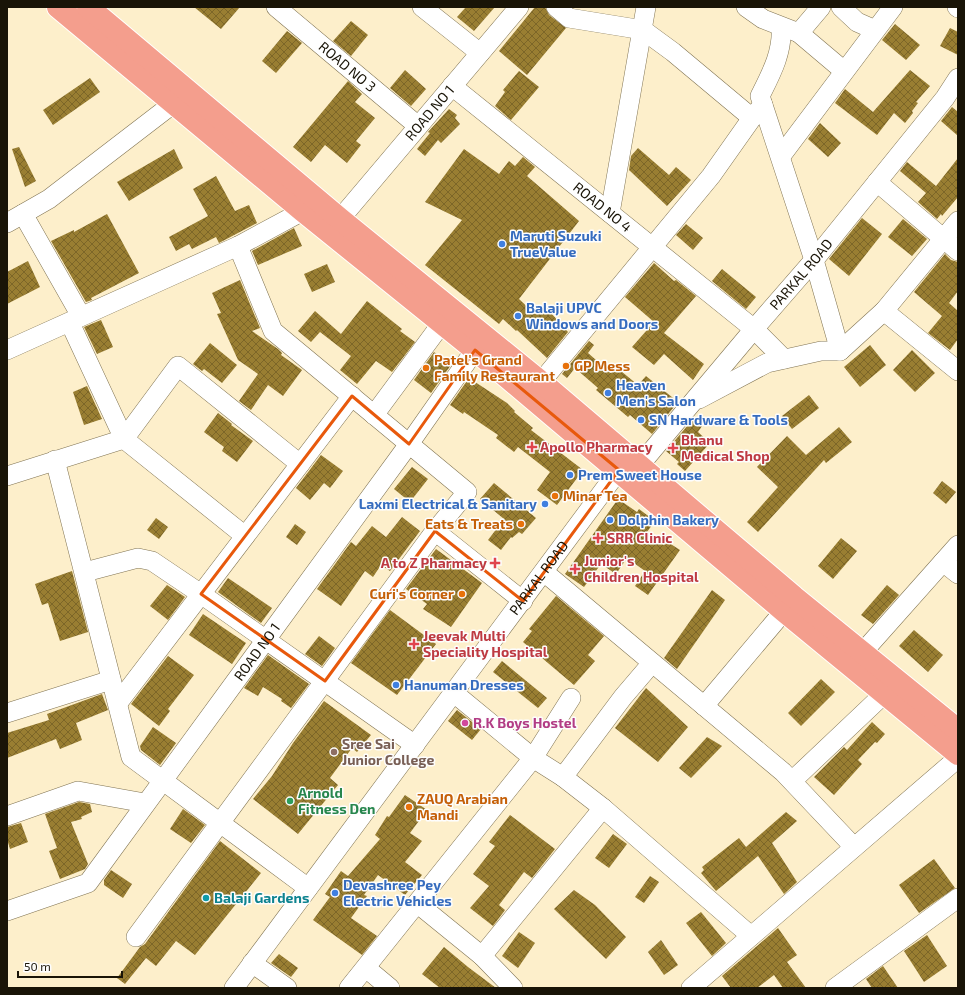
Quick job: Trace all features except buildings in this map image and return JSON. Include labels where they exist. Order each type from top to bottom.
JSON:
[{"type":"highway","points":[[58,7],[304,211],[475,350],[629,464],[958,730]]},
{"type":"highway","points":[[88,7],[340,219],[541,382],[784,611],[958,754]]},
{"type":"street","name":"ROAD NO 3","points":[[276,7],[418,126]]},
{"type":"street","points":[[422,7],[480,53]]},
{"type":"street","name":"ROAD NO 1","points":[[340,219],[519,7]]},
{"type":"street","points":[[556,7],[569,18],[643,30],[757,112],[781,156],[814,260],[840,350]]},
{"type":"street","points":[[610,212],[646,7]]},
{"type":"street","points":[[746,7],[764,19],[790,30],[844,71]]},
{"type":"street","points":[[541,382],[711,176],[757,112],[760,96],[773,70],[782,40],[790,30],[821,7]]},
{"type":"street","points":[[841,7],[857,22],[875,30]]},
{"type":"street","points":[[781,156],[893,7]]},
{"type":"street","name":"PARKAL ROAD","points":[[234,988],[544,572],[629,464],[690,404],[814,260],[945,98],[958,78]]},
{"type":"street","name":"ROAD NO 4","points":[[452,86],[754,328],[784,360]]},
{"type":"street","points":[[174,103],[49,200],[15,219],[76,319],[124,439],[245,536]]},
{"type":"street","points":[[877,182],[958,251]]},
{"type":"street","points":[[7,350],[238,246],[304,211]]},
{"type":"street","points":[[690,404],[767,363],[821,352],[840,350],[884,311],[958,221]]},
{"type":"street","points":[[136,937],[324,681],[435,532],[467,492],[273,331],[238,246]]},
{"type":"street","points":[[884,311],[958,371]]},
{"type":"street","points":[[374,415],[442,323]]},
{"type":"street","name":"ROAD NO 1","points":[[7,911],[88,883],[145,803],[163,781],[409,444],[475,350]]},
{"type":"street","points":[[7,476],[124,439],[178,366],[300,464]]},
{"type":"street","points":[[118,703],[352,396]]},
{"type":"street","points":[[55,460],[85,572],[131,757],[308,888]]},
{"type":"street","points":[[435,532],[523,601]]},
{"type":"street","points":[[862,653],[958,545]]},
{"type":"street","points":[[85,572],[138,558],[152,561],[415,745]]},
{"type":"street","points":[[943,562],[958,574]]},
{"type":"street","points":[[544,572],[792,781],[854,847]]},
{"type":"street","points":[[704,706],[784,611]]},
{"type":"street","points":[[563,776],[623,697],[652,663]]},
{"type":"street","points":[[7,713],[111,680]]},
{"type":"street","points":[[454,693],[533,758],[563,776],[603,808],[751,936]]},
{"type":"street","points":[[792,781],[884,694]]},
{"type":"street","points":[[349,988],[418,904],[533,758],[571,698]]},
{"type":"street","points":[[690,988],[958,758]]},
{"type":"street","points":[[7,816],[78,791],[145,803]]},
{"type":"street","points":[[482,956],[603,808]]},
{"type":"street","points":[[835,988],[958,898]]},
{"type":"street","points":[[418,904],[482,956],[513,988]]},
{"type":"street","points":[[252,963],[287,988]]},
{"type":"street","points":[[366,968],[390,988]]},
{"type":"highlighted area","points":[[475,350],[619,470],[523,601],[435,531],[325,681],[201,594],[352,396],[409,444]]},
{"type":"place","name":"Maruti Suzuki TrueValue","points":[[502,244]]},
{"type":"place","name":"Balaji UPVC Windows and Doors","points":[[518,316]]},
{"type":"place","name":"GP Mess","points":[[566,366]]},
{"type":"place","name":"Patel's Grand Family Restaurant","points":[[426,368]]},
{"type":"place","name":"Heaven Men's Salon","points":[[608,393]]},
{"type":"place","name":"SN Hardware & Tools","points":[[641,420]]},
{"type":"place","name":"Apollo Pharmacy","points":[[532,447]]},
{"type":"place","name":"Bhanu Medical Shop","points":[[673,448]]},
{"type":"place","name":"Prem Sweet House","points":[[570,475]]},
{"type":"place","name":"Minar Tea","points":[[555,496]]},
{"type":"place","name":"Laxmi Electrical & Sanitary","points":[[545,504]]},
{"type":"place","name":"Dolphin Bakery","points":[[610,520]]},
{"type":"place","name":"Eats & Treats","points":[[521,524]]},
{"type":"place","name":"SRR Clinic","points":[[598,538]]},
{"type":"place","name":"A to Z Pharmacy","points":[[495,563]]},
{"type":"place","name":"Junior's Children Hospital","points":[[575,569]]},
{"type":"place","name":"Curi's Corner","points":[[462,594]]},
{"type":"place","name":"Jeevak Multi Speciality Hospital","points":[[414,644]]},
{"type":"place","name":"Hanuman Dresses","points":[[396,685]]},
{"type":"place","name":"R.K Boys Hostel","points":[[465,723]]},
{"type":"place","name":"Sree Sai Junior College","points":[[334,752]]},
{"type":"place","name":"Arnold Fitness Den","points":[[290,801]]},
{"type":"place","name":"ZAUQ Arabian Mandi","points":[[409,807]]},
{"type":"place","name":"Devashree Pey Electric Vehicles","points":[[335,893]]},
{"type":"place","name":"Balaji Gardens","points":[[206,898]]}]
